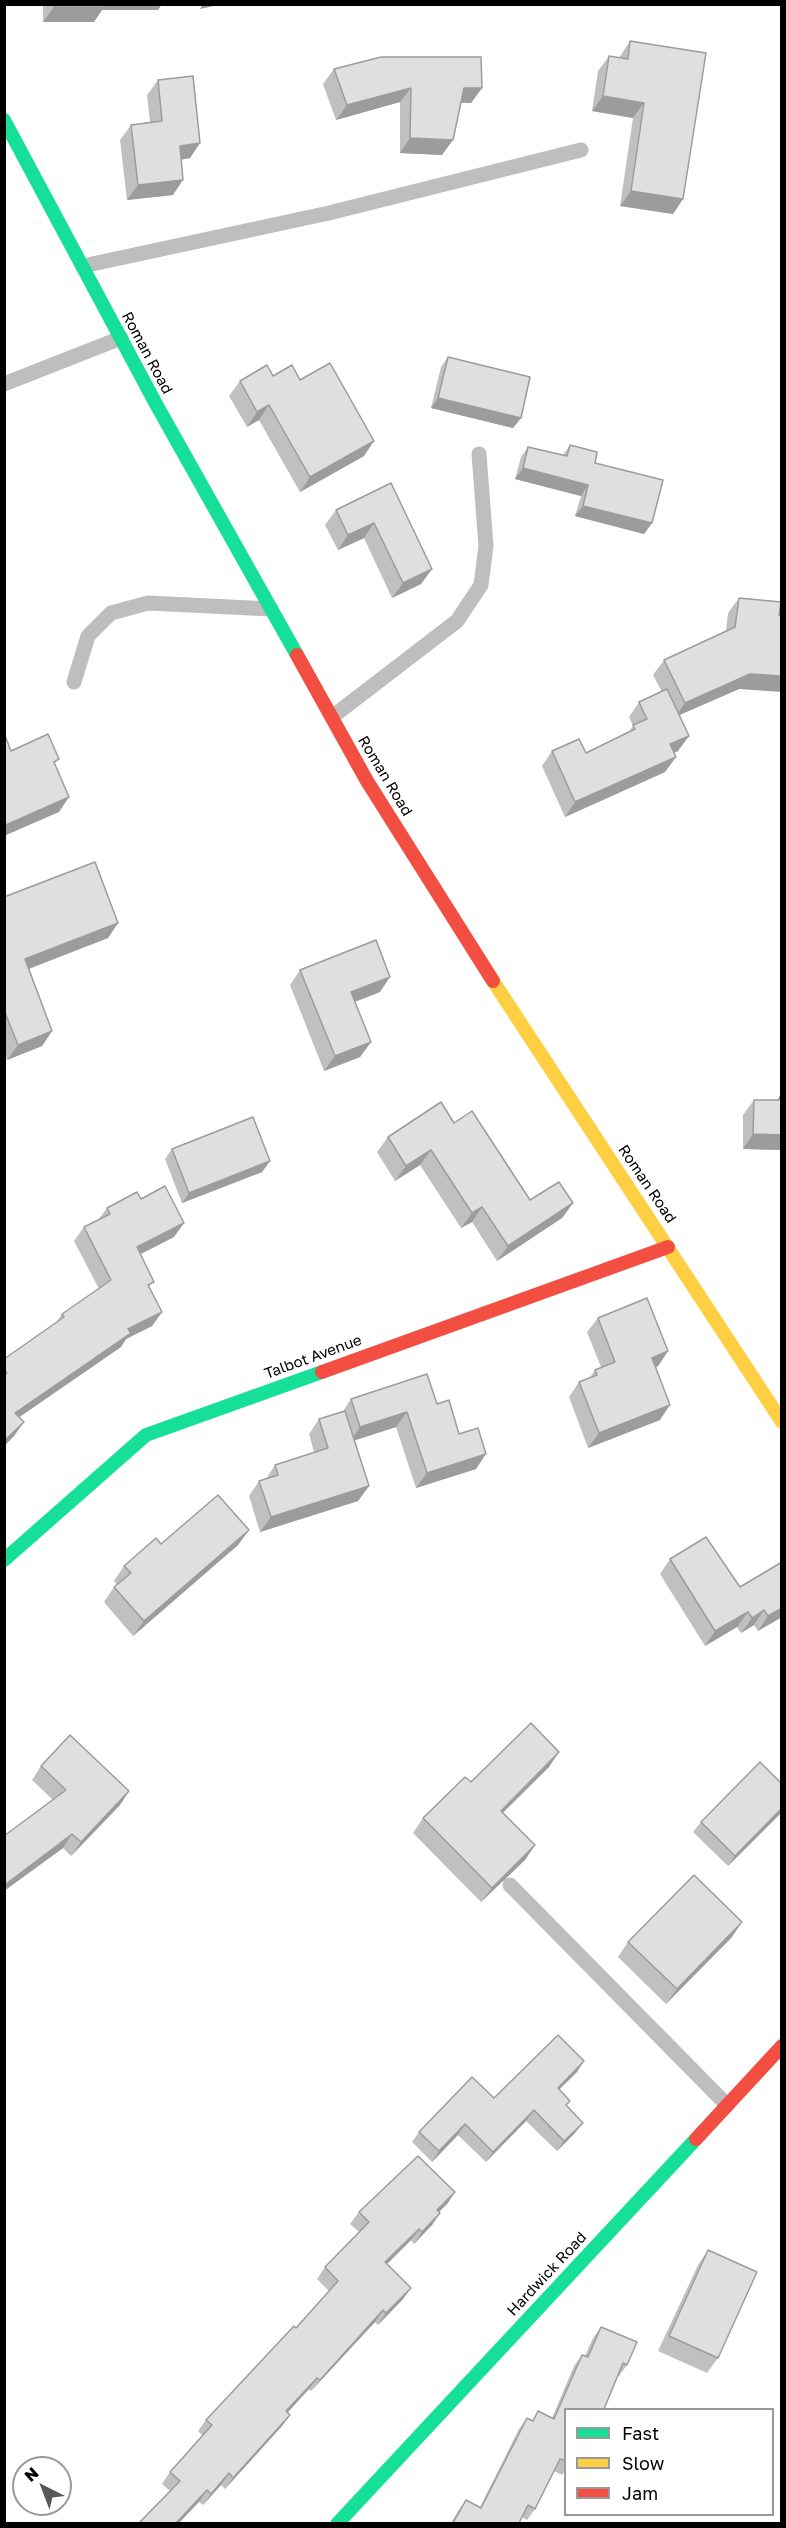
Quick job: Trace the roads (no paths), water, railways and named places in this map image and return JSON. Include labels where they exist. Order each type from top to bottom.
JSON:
[{"type":"street","name":"Roman Road","points":[[4,120],[121,338],[368,781],[520,1024],[782,1422]]},
{"type":"street","name":"Talbot Avenue","points":[[4,1560],[146,1435],[668,1247]]},
{"type":"street","name":"Hardwick Road","points":[[337,2523],[782,2046]]},
{"type":"lane","points":[[83,266],[329,213],[581,150]]},
{"type":"lane","points":[[4,384],[121,338]]},
{"type":"lane","points":[[332,717],[457,621],[481,585],[486,546],[479,454]]},
{"type":"lane","points":[[74,682],[88,636],[111,614],[148,603],[271,609]]},
{"type":"lane","points":[[510,1884],[727,2105]]}]
